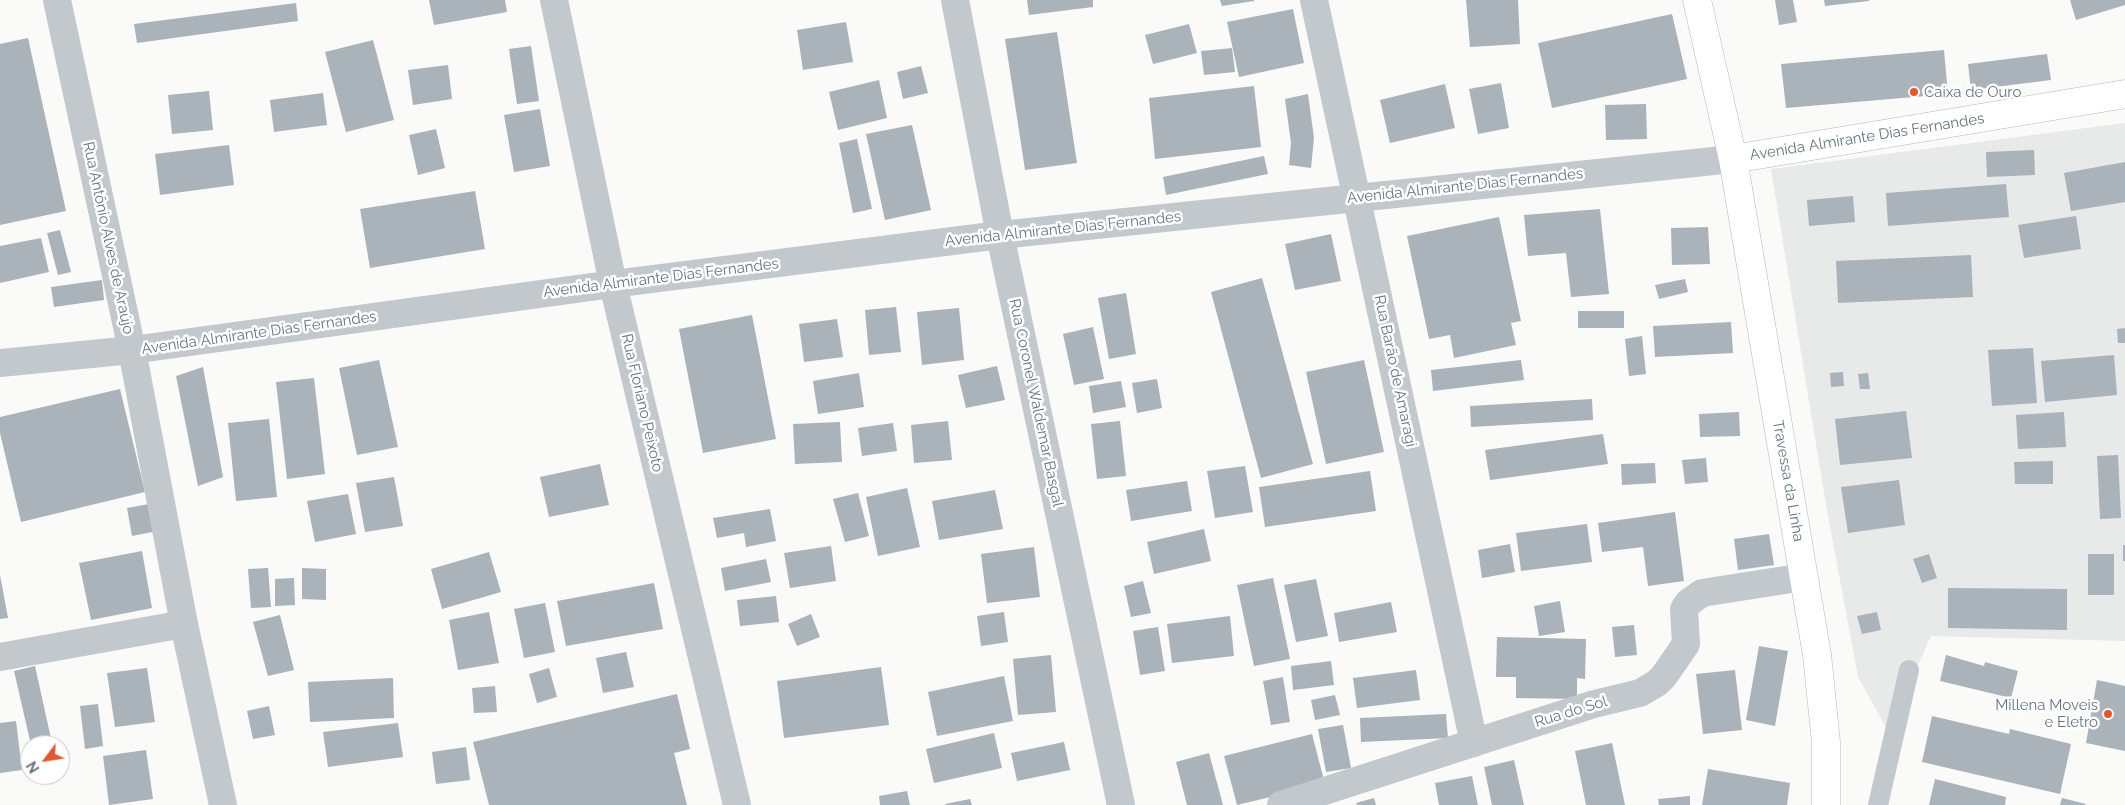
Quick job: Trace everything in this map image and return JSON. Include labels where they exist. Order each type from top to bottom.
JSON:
[{"type":"main road","name":"Travessa da Linha","points":[[1697,0],[1733,159],[1817,655],[1826,742],[1826,805]]},
{"type":"main road","name":"Avenida Almirante Dias Fernandes","points":[[1733,159],[2125,94]]},
{"type":"street","name":"Rua Antônio Alves de Araújo","points":[[57,0],[132,350],[184,624],[224,805]]},
{"type":"street","name":"Rua Floriano Peixoto","points":[[554,0],[613,284],[737,805]]},
{"type":"street","name":"Rua Coronel Waldemar Basgal","points":[[955,0],[1000,235],[1121,805]]},
{"type":"street","name":"Rua Barão de Amaragi","points":[[1314,0],[1358,196],[1474,743]]},
{"type":"street","name":"Avenida Almirante Dias Fernandes","points":[[0,363],[132,350],[613,284],[1000,235],[1358,196],[1733,159]]},
{"type":"street","name":"Rua do Sol","points":[[1281,805],[1650,688],[1664,676],[1686,644],[1684,609],[1688,603],[1702,593],[1804,576]]},
{"type":"street","points":[[0,657],[184,624]]},
{"type":"lane","points":[[1878,805],[1909,670]]},
{"type":"shaded area","points":[[2125,123],[2125,641],[1931,636],[1888,731],[1858,677],[1826,505],[1771,169]]},
{"type":"building","points":[[429,0],[505,0],[507,12],[434,25]]},
{"type":"building","points":[[1027,0],[1093,0],[1093,7],[1029,15]]},
{"type":"building","points":[[1220,0],[1254,0],[1254,1],[1222,6]]},
{"type":"building","points":[[1466,0],[1518,0],[1520,44],[1470,47]]},
{"type":"building","points":[[1775,0],[1793,0],[1797,22],[1779,25]]},
{"type":"building","points":[[1824,0],[1869,0],[1869,1],[1825,6]]},
{"type":"building","points":[[2070,0],[2125,0],[2125,5],[2076,20]]},
{"type":"building","points":[[296,3],[298,21],[137,43],[134,24]]},
{"type":"building","points":[[1293,9],[1304,63],[1239,77],[1227,22]]},
{"type":"building","points":[[1672,14],[1687,79],[1552,108],[1538,43]]},
{"type":"building","points":[[846,22],[853,62],[803,70],[797,30]]},
{"type":"building","points":[[1189,24],[1197,53],[1153,64],[1145,35]]},
{"type":"building","points":[[1057,32],[1077,163],[1025,170],[1005,39]]},
{"type":"building","points":[[28,38],[66,211],[0,225],[0,44]]},
{"type":"building","points":[[373,40],[394,120],[346,132],[325,52]]},
{"type":"building","points":[[531,46],[539,101],[517,104],[509,49]]},
{"type":"building","points":[[1232,48],[1235,72],[1204,75],[1201,51]]},
{"type":"building","points":[[1944,50],[1948,94],[1786,108],[1781,64]]},
{"type":"building","points":[[2047,54],[2051,80],[1971,90],[1968,64]]},
{"type":"building","points":[[448,65],[452,99],[413,105],[408,70]]},
{"type":"building","points":[[921,66],[928,93],[903,99],[897,72]]},
{"type":"building","points":[[879,80],[887,118],[838,130],[829,92]]},
{"type":"building","points":[[1501,83],[1509,128],[1478,134],[1469,89]]},
{"type":"building","points":[[1445,84],[1455,128],[1390,143],[1380,100]]},
{"type":"building","points":[[1254,86],[1261,147],[1155,159],[1149,98]]},
{"type":"building","points":[[209,91],[213,130],[172,134],[168,95]]},
{"type":"building","points":[[323,93],[327,125],[274,132],[270,100]]},
{"type":"building","points":[[1308,94],[1314,138],[1311,168],[1289,165],[1291,143],[1285,99]]},
{"type":"building","points":[[1646,104],[1647,139],[1606,140],[1605,105]]},
{"type":"building","points":[[540,109],[550,166],[514,172],[504,115]]},
{"type":"building","points":[[912,125],[931,210],[885,220],[866,134]]},
{"type":"building","points":[[436,129],[445,168],[418,175],[409,135]]},
{"type":"building","points":[[857,139],[872,209],[853,213],[839,143]]},
{"type":"building","points":[[229,145],[234,185],[160,195],[155,154]]},
{"type":"building","points":[[2034,150],[2035,175],[1987,177],[1986,152]]},
{"type":"building","points":[[1264,156],[1268,174],[1166,195],[1163,177]]},
{"type":"building","points":[[2125,162],[2125,202],[2071,211],[2064,173]]},
{"type":"building","points":[[2006,184],[2009,217],[1888,226],[1886,193]]},
{"type":"building","points":[[475,191],[485,249],[370,268],[360,209]]},
{"type":"building","points":[[1853,196],[1855,222],[1809,226],[1807,200]]},
{"type":"building","points":[[1600,209],[1609,294],[1571,297],[1566,253],[1528,256],[1524,215]]},
{"type":"building","points":[[2076,216],[2081,249],[2024,258],[2018,225]]},
{"type":"building","points":[[1499,217],[1521,321],[1511,323],[1516,345],[1454,358],[1450,335],[1429,339],[1407,236]]},
{"type":"building","points":[[1708,227],[1710,264],[1672,265],[1671,228]]},
{"type":"building","points":[[60,230],[71,272],[58,275],[47,233]]},
{"type":"building","points":[[1331,234],[1341,281],[1295,290],[1285,244]]},
{"type":"building","points":[[41,238],[49,272],[0,283],[0,246]]},
{"type":"building","points":[[1971,255],[1973,297],[1838,303],[1836,261]]},
{"type":"building","points":[[1262,278],[1313,464],[1261,478],[1211,292]]},
{"type":"building","points":[[1685,279],[1688,292],[1659,299],[1655,285]]},
{"type":"building","points":[[102,280],[104,300],[54,307],[51,287]]},
{"type":"building","points":[[1126,293],[1136,354],[1109,359],[1098,298]]},
{"type":"building","points":[[896,307],[901,352],[869,355],[865,310]]},
{"type":"building","points":[[959,308],[964,360],[922,365],[917,312]]},
{"type":"building","points":[[1578,311],[1624,311],[1624,328],[1578,328]]},
{"type":"building","points":[[752,315],[776,439],[703,453],[679,329]]},
{"type":"building","points":[[837,319],[843,357],[804,362],[799,324]]},
{"type":"building","points":[[1731,322],[1733,353],[1655,357],[1653,326]]},
{"type":"building","points":[[1093,327],[1104,379],[1074,385],[1063,334]]},
{"type":"building","points":[[2125,328],[2125,343],[2118,343],[2117,329]]},
{"type":"building","points":[[1642,336],[1646,374],[1629,376],[1625,339]]},
{"type":"building","points":[[2033,348],[2037,403],[1992,406],[1988,350]]},
{"type":"building","points":[[2114,355],[2117,395],[2045,402],[2041,361]]},
{"type":"building","points":[[379,360],[398,447],[357,455],[339,368]]},
{"type":"building","points":[[1364,360],[1384,452],[1326,464],[1306,372]]},
{"type":"building","points":[[1521,360],[1524,380],[1433,391],[1431,370]]},
{"type":"building","points":[[997,366],[1005,400],[966,408],[958,375]]},
{"type":"building","points":[[203,367],[223,477],[198,486],[176,376]]},
{"type":"building","points":[[1843,372],[1844,386],[1831,387],[1830,373]]},
{"type":"building","points":[[859,373],[864,407],[818,414],[813,381]]},
{"type":"building","points":[[1868,373],[1870,389],[1860,389],[1858,374]]},
{"type":"building","points":[[314,378],[325,474],[287,479],[276,382]]},
{"type":"building","points":[[1157,379],[1162,408],[1137,413],[1132,383]]},
{"type":"building","points":[[1121,381],[1126,407],[1093,413],[1089,386]]},
{"type":"building","points":[[120,389],[145,492],[21,522],[0,433],[0,417]]},
{"type":"building","points":[[1592,399],[1593,420],[1471,427],[1470,406]]},
{"type":"building","points":[[1906,411],[1912,458],[1840,465],[1835,419]]},
{"type":"building","points":[[1739,412],[1740,436],[1700,437],[1699,414]]},
{"type":"building","points":[[2064,412],[2066,447],[2018,449],[2016,415]]},
{"type":"building","points":[[269,419],[277,497],[236,501],[228,423]]},
{"type":"building","points":[[948,421],[952,460],[914,463],[911,425]]},
{"type":"building","points":[[1120,421],[1126,476],[1097,479],[1091,424]]},
{"type":"building","points":[[840,422],[842,462],[795,464],[793,424]]},
{"type":"building","points":[[893,423],[897,451],[862,456],[858,428]]},
{"type":"building","points":[[1603,434],[1608,464],[1490,480],[1485,450]]},
{"type":"building","points":[[2118,455],[2121,518],[2100,519],[2097,456]]},
{"type":"building","points":[[1706,458],[1708,482],[1685,484],[1682,460]]},
{"type":"building","points":[[2053,461],[2053,484],[2015,484],[2014,462]]},
{"type":"building","points":[[1655,463],[1656,483],[1622,485],[1621,464]]},
{"type":"building","points":[[600,464],[609,505],[549,517],[540,477]]},
{"type":"building","points":[[1245,466],[1253,512],[1215,518],[1207,471]]},
{"type":"building","points":[[1370,471],[1376,511],[1265,527],[1259,487]]},
{"type":"building","points":[[394,477],[403,526],[365,532],[356,483]]},
{"type":"building","points":[[1899,480],[1905,525],[1848,533],[1841,487]]},
{"type":"building","points":[[1187,481],[1192,511],[1131,521],[1126,490]]},
{"type":"building","points":[[907,488],[920,547],[878,556],[866,497]]},
{"type":"building","points":[[995,490],[1003,529],[939,540],[932,501]]},
{"type":"building","points":[[858,493],[869,536],[845,542],[833,499]]},
{"type":"building","points":[[348,494],[356,534],[315,542],[307,501]]},
{"type":"building","points":[[154,503],[158,531],[132,536],[127,508]]},
{"type":"building","points":[[770,509],[776,541],[746,547],[744,533],[717,538],[713,518]]},
{"type":"building","points":[[1675,512],[1684,581],[1648,586],[1643,547],[1602,552],[1598,523]]},
{"type":"building","points":[[1587,524],[1592,562],[1521,571],[1516,533]]},
{"type":"building","points":[[1204,529],[1211,561],[1154,574],[1147,542]]},
{"type":"building","points":[[1769,534],[1774,565],[1738,570],[1734,539]]},
{"type":"building","points":[[1510,544],[1515,572],[1482,578],[1478,550]]},
{"type":"building","points":[[2123,545],[2125,545],[2125,561],[2123,561]]},
{"type":"building","points":[[831,546],[836,581],[790,588],[784,553]]},
{"type":"building","points":[[1034,547],[1040,597],[987,603],[981,554]]},
{"type":"building","points":[[142,551],[152,608],[91,620],[79,563]]},
{"type":"building","points":[[489,552],[501,592],[442,609],[431,569]]},
{"type":"building","points":[[1929,554],[1937,578],[1922,583],[1913,559]]},
{"type":"building","points":[[2088,554],[2114,554],[2114,595],[2088,595]]},
{"type":"building","points":[[766,559],[771,582],[725,591],[721,568]]},
{"type":"building","points":[[268,568],[271,607],[251,608],[248,569]]},
{"type":"building","points":[[302,568],[326,569],[326,600],[302,599]]},
{"type":"building","points":[[0,575],[8,618],[0,619]]},
{"type":"building","points":[[294,578],[295,605],[275,606],[275,579]]},
{"type":"building","points":[[1273,578],[1290,659],[1254,666],[1237,585]]},
{"type":"building","points":[[1316,579],[1328,636],[1296,642],[1284,585]]},
{"type":"building","points":[[1143,581],[1151,613],[1131,617],[1124,586]]},
{"type":"building","points":[[654,583],[663,629],[566,646],[557,601]]},
{"type":"building","points":[[1948,588],[2067,589],[2067,630],[1948,628]]},
{"type":"building","points":[[776,596],[779,622],[740,626],[737,600]]},
{"type":"building","points":[[1560,601],[1565,632],[1539,636],[1534,606]]},
{"type":"building","points":[[1391,602],[1397,632],[1339,642],[1334,613]]},
{"type":"building","points":[[545,603],[555,652],[524,658],[514,609]]},
{"type":"building","points":[[489,612],[499,663],[458,670],[449,620]]},
{"type":"building","points":[[1004,612],[1008,642],[981,646],[977,616]]},
{"type":"building","points":[[1877,612],[1881,630],[1862,634],[1857,616]]},
{"type":"building","points":[[811,614],[820,637],[797,646],[788,624]]},
{"type":"building","points":[[280,615],[294,670],[268,676],[253,622]]},
{"type":"building","points":[[1230,616],[1234,656],[1172,663],[1167,624]]},
{"type":"building","points":[[1634,625],[1637,655],[1615,657],[1612,627]]},
{"type":"building","points":[[1158,627],[1165,671],[1140,675],[1133,631]]},
{"type":"building","points":[[1497,637],[1586,639],[1585,679],[1577,678],[1577,699],[1516,698],[1516,677],[1496,677]]},
{"type":"building","points":[[1759,646],[1788,651],[1775,726],[1746,720]]},
{"type":"building","points":[[626,652],[634,687],[603,693],[596,658]]},
{"type":"building","points":[[1051,655],[1056,712],[1018,715],[1013,659]]},
{"type":"building","points":[[1946,655],[1984,666],[1985,662],[2018,671],[2011,698],[1940,681]]},
{"type":"building","points":[[1331,661],[1334,685],[1293,690],[1291,666]]},
{"type":"building","points":[[35,666],[50,735],[29,735],[14,671]]},
{"type":"building","points":[[881,667],[889,725],[784,738],[777,681]]},
{"type":"building","points":[[147,668],[155,722],[115,727],[107,673]]},
{"type":"building","points":[[549,668],[557,697],[537,703],[529,674]]},
{"type":"building","points":[[1416,670],[1420,700],[1357,708],[1353,678]]},
{"type":"building","points":[[1735,670],[1742,730],[1703,734],[1696,674]]},
{"type":"building","points":[[1004,676],[1013,721],[937,736],[928,692]]},
{"type":"building","points":[[1283,677],[1290,722],[1271,725],[1263,681]]},
{"type":"building","points":[[393,678],[394,718],[310,722],[308,682]]},
{"type":"building","name":"Millena Moveis e Eletro","points":[[2097,680],[2125,686],[2125,751],[2086,743]]},
{"type":"building","points":[[495,686],[497,712],[474,713],[472,688]]},
{"type":"building","points":[[677,694],[690,749],[674,753],[687,805],[489,805],[473,742]]},
{"type":"building","points":[[1335,695],[1340,715],[1315,720],[1311,700]]},
{"type":"building","points":[[98,704],[103,746],[85,749],[80,706]]},
{"type":"building","points":[[269,706],[275,735],[253,739],[247,711]]},
{"type":"building","points":[[1446,714],[1448,738],[1361,742],[1360,718]]},
{"type":"building","points":[[1932,716],[2009,734],[2010,729],[2071,744],[2060,794],[1922,762]]},
{"type":"building","points":[[16,721],[20,770],[0,773],[0,723]]},
{"type":"building","points":[[398,723],[403,757],[328,767],[323,732]]},
{"type":"building","points":[[1343,725],[1351,768],[1326,772],[1318,729]]},
{"type":"building","points":[[994,733],[1002,768],[934,783],[926,749]]},
{"type":"building","points":[[1312,734],[1325,784],[1237,805],[1224,756]]},
{"type":"building","points":[[1064,742],[1070,770],[1017,781],[1011,753]]},
{"type":"building","points":[[1612,743],[1625,805],[1586,805],[1575,751]]},
{"type":"building","points":[[466,747],[470,780],[436,784],[432,752]]},
{"type":"building","points":[[146,750],[153,799],[109,805],[103,756]]},
{"type":"building","points":[[1209,753],[1223,805],[1187,805],[1176,762]]},
{"type":"building","points":[[1514,760],[1524,805],[1492,805],[1484,767]]},
{"type":"building","points":[[1708,769],[1790,783],[1787,805],[1702,805]]},
{"type":"building","points":[[1472,776],[1478,805],[1439,805],[1435,783]]},
{"type":"building","points":[[1935,779],[2006,797],[2005,805],[1929,805]]},
{"type":"building","points":[[907,791],[910,805],[880,805],[879,796]]},
{"type":"building","points":[[1690,796],[1690,805],[1659,805],[1658,799]]},
{"type":"building","points":[[1374,798],[1376,805],[1357,805],[1356,803]]},
{"type":"building","points":[[2062,798],[2086,804],[2060,805]]},
{"type":"building","points":[[970,799],[972,805],[945,804]]},
{"type":"place","name":"Caixa de Ouro","points":[[1914,92]]},
{"type":"place","name":"Millena Moveis e Eletro","points":[[2108,714]]}]
